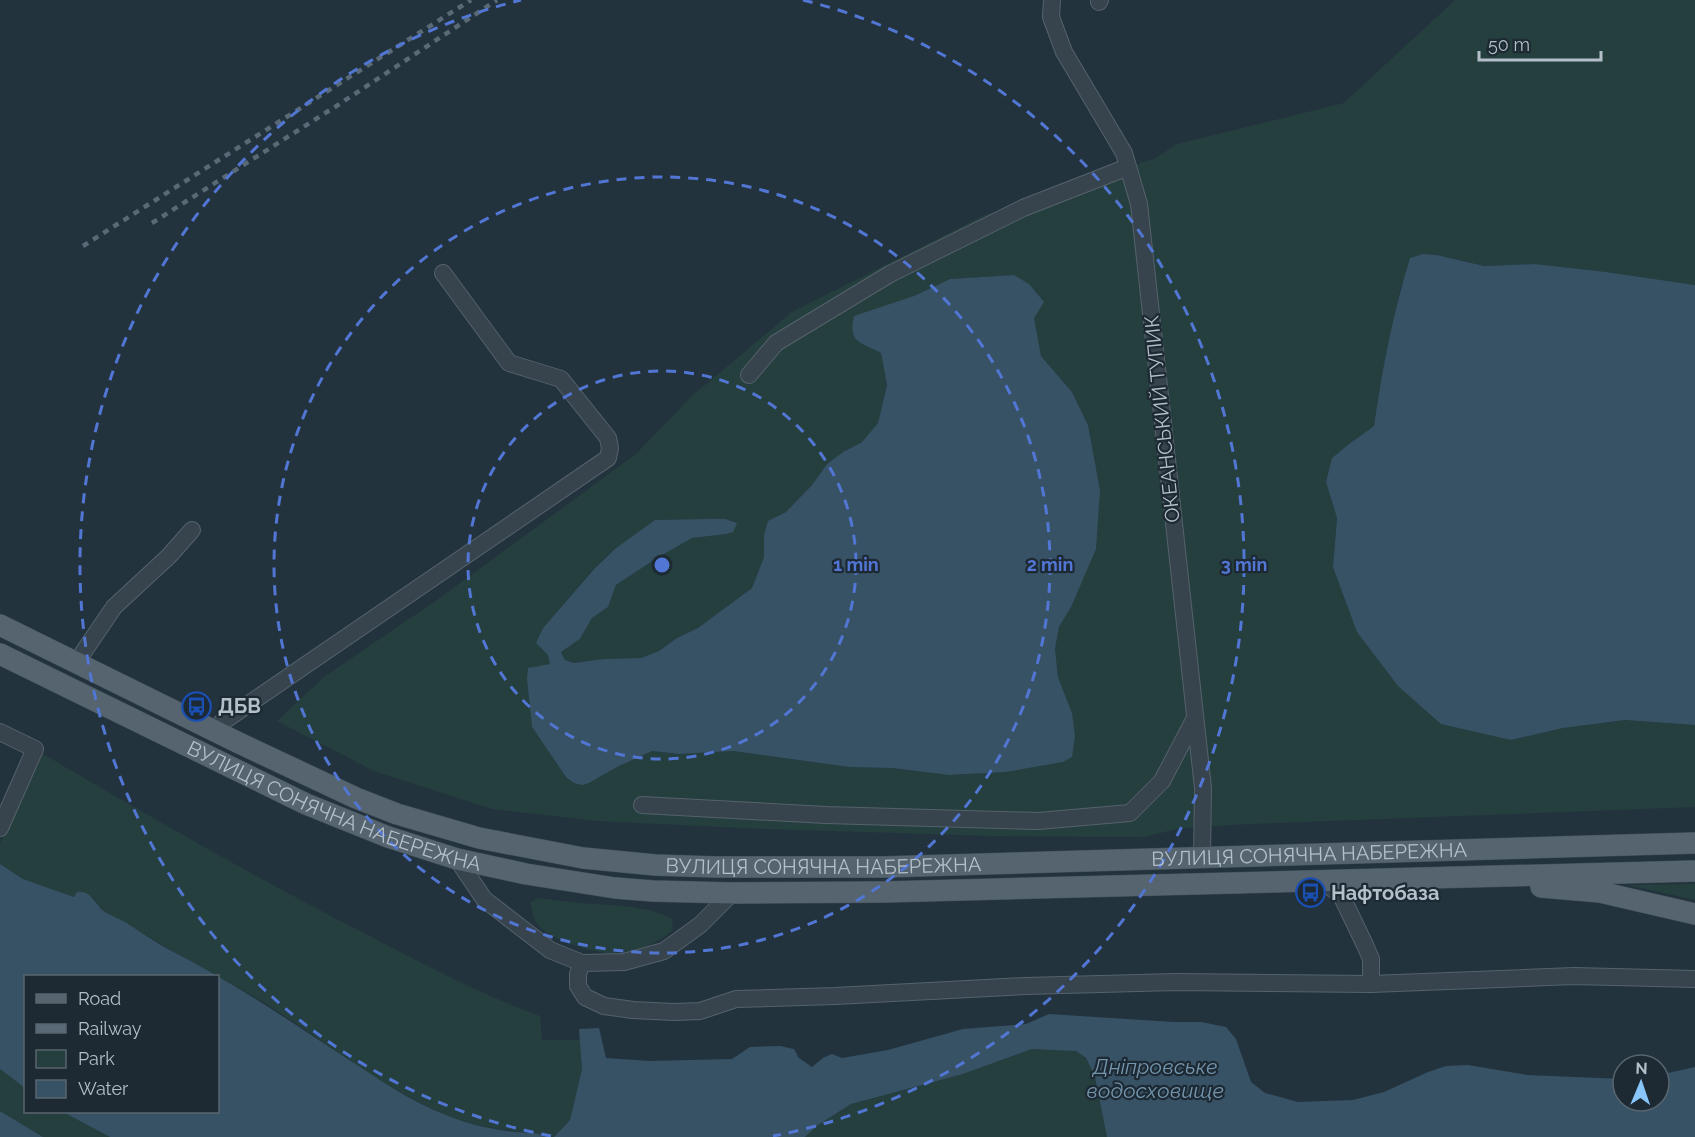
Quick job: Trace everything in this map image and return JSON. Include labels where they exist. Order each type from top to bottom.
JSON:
[{"type":"main road","name":"ВУЛИЦЯ СОНЯЧНА НАБЕРЕЖНА","points":[[0,625],[216,732],[317,780],[396,814],[479,838],[583,858],[655,865],[883,867],[1695,843]]},
{"type":"main road","name":"ВУЛИЦЯ СОНЯЧНА НАБЕРЕЖНА","points":[[0,654],[306,804],[388,837],[457,859],[526,874],[615,888],[732,893],[884,892],[1695,871]]},
{"type":"main road","points":[[1448,878],[1600,892],[1695,914]]},
{"type":"street","name":"ОКЕАНСЬКИЙ ТУПИК","points":[[1052,0],[1051,17],[1064,52],[1124,153],[1139,204],[1203,788],[1202,857]]},
{"type":"street","points":[[749,375],[776,343],[890,274],[1023,208],[1128,167]]},
{"type":"street","points":[[216,732],[221,723],[608,458],[610,448],[608,438],[561,379],[509,363],[443,273]]},
{"type":"street","points":[[76,663],[114,607],[170,556],[192,530]]},
{"type":"street","points":[[642,805],[826,815],[1038,821],[1130,813],[1162,781],[1195,718]]},
{"type":"street","points":[[0,732],[35,749],[0,828]]},
{"type":"street","points":[[457,859],[484,899],[550,950],[582,963],[624,962],[664,951],[700,926],[732,893]]},
{"type":"street","points":[[1322,881],[1341,896],[1351,915],[1371,959],[1371,984]]},
{"type":"street","points":[[582,963],[578,974],[578,986],[585,998],[604,1006],[623,1009],[674,1012],[700,1011],[736,999],[1024,986],[1176,982],[1371,984],[1574,976],[1695,979]]},
{"type":"green space","points":[[1455,0],[1695,0],[1695,285],[1535,264],[1484,266],[1423,254],[1401,286],[1374,426],[1332,458],[1326,482],[1337,518],[1333,567],[1511,740],[1563,728],[1625,720],[1695,725],[1695,807],[1250,824],[1180,828],[1145,837],[995,836],[597,821],[492,809],[374,771],[277,721],[324,677],[437,600],[636,454],[692,396],[792,312],[983,216],[1156,158],[1177,144],[1344,103]],"holes":[[[1014,275],[1033,318],[1041,356],[1072,392],[1088,425],[1100,490],[1071,607],[1059,627],[1055,649],[1058,677],[1072,713],[1063,762],[1006,772],[949,775],[892,768],[849,767],[733,751],[679,754],[652,751],[589,783],[566,777],[532,727],[527,679],[551,664],[543,628],[595,567],[616,548],[655,520],[726,519],[737,522],[726,534],[692,538],[616,585],[608,607],[592,618],[580,639],[561,652],[565,660],[574,663],[603,659],[641,658],[659,651],[677,638],[698,628],[752,588],[764,557],[764,535],[768,522],[786,512],[812,485],[827,464],[862,442],[878,423],[887,385],[881,353],[857,341],[914,296],[950,279]]]},
{"type":"green space","points":[[43,754],[199,844],[318,909],[448,976],[540,1016],[542,1040],[580,1040],[582,1069],[570,1120],[554,1137],[471,1123],[421,1104],[378,1079],[219,975],[111,915],[100,907],[93,897],[74,897],[23,879],[0,864],[0,843]]},
{"type":"green space","points":[[1695,884],[1695,900],[1628,885]]},
{"type":"green space","points":[[539,898],[628,906],[651,911],[672,919],[673,930],[653,943],[637,949],[613,953],[595,951],[572,945],[543,930],[536,922],[530,902]]},
{"type":"green space","points":[[1032,1049],[1071,1050],[1083,1056],[1089,1064],[1098,1089],[1107,1137],[805,1137],[818,1125],[851,1104],[963,1074]]},
{"type":"green space","points":[[0,1069],[24,1087],[24,1113],[65,1113],[110,1137],[43,1137],[0,1111]]},
{"type":"water","points":[[1423,254],[1484,266],[1535,264],[1695,285],[1695,725],[1625,720],[1563,728],[1511,740],[1441,724],[1398,686],[1357,632],[1333,567],[1337,518],[1326,482],[1332,458],[1374,426],[1398,300],[1410,258]]},
{"type":"water","points":[[1014,275],[1029,284],[1044,302],[1034,318],[1041,356],[1072,392],[1088,425],[1100,490],[1096,549],[1071,607],[1059,627],[1055,649],[1058,677],[1072,713],[1075,736],[1072,757],[1063,762],[1006,772],[949,775],[892,768],[849,767],[733,751],[679,754],[652,751],[589,783],[582,785],[574,783],[566,777],[532,727],[528,668],[550,664],[548,655],[536,643],[543,628],[595,568],[616,548],[655,520],[726,519],[737,523],[733,532],[692,538],[616,585],[608,607],[592,618],[580,639],[561,652],[565,660],[574,663],[603,659],[641,658],[659,651],[677,638],[698,628],[752,588],[764,557],[764,535],[768,521],[786,512],[812,485],[827,464],[862,442],[878,423],[887,385],[881,353],[862,344],[854,337],[854,316],[914,296],[950,279]]},
{"type":"water","points":[[0,864],[23,879],[74,897],[77,892],[86,893],[105,912],[215,975],[24,975],[24,1087],[0,1069]]},
{"type":"water","points":[[219,977],[419,1103],[483,1127],[552,1137],[110,1137],[65,1113],[219,1113]]},
{"type":"water","name":"Дніпровське водосховище","points":[[1049,1014],[1201,1022],[1226,1027],[1236,1039],[1251,1082],[1265,1093],[1298,1102],[1353,1100],[1384,1092],[1446,1066],[1468,1065],[1527,1075],[1611,1078],[1611,1113],[1671,1113],[1671,1072],[1695,1067],[1695,1137],[1107,1137],[1095,1077],[1086,1058],[1076,1051],[1032,1049],[963,1074],[851,1104],[818,1125],[805,1137],[554,1137],[570,1120],[582,1069],[579,1029],[599,1028],[606,1058],[650,1061],[732,1059],[750,1047],[780,1046],[794,1049],[799,1058],[812,1067],[832,1054],[842,1058],[888,1050],[963,1029],[1026,1024]]},
{"type":"water","points":[[0,1111],[43,1137],[0,1137]]},
{"type":"railway","points":[[83,246],[471,0]]},
{"type":"railway","points":[[152,223],[338,105],[497,0]]},
{"type":"place","name":"ДБВ","points":[[197,706]]},
{"type":"place","name":"Нафтобаза","points":[[1310,893]]}]
